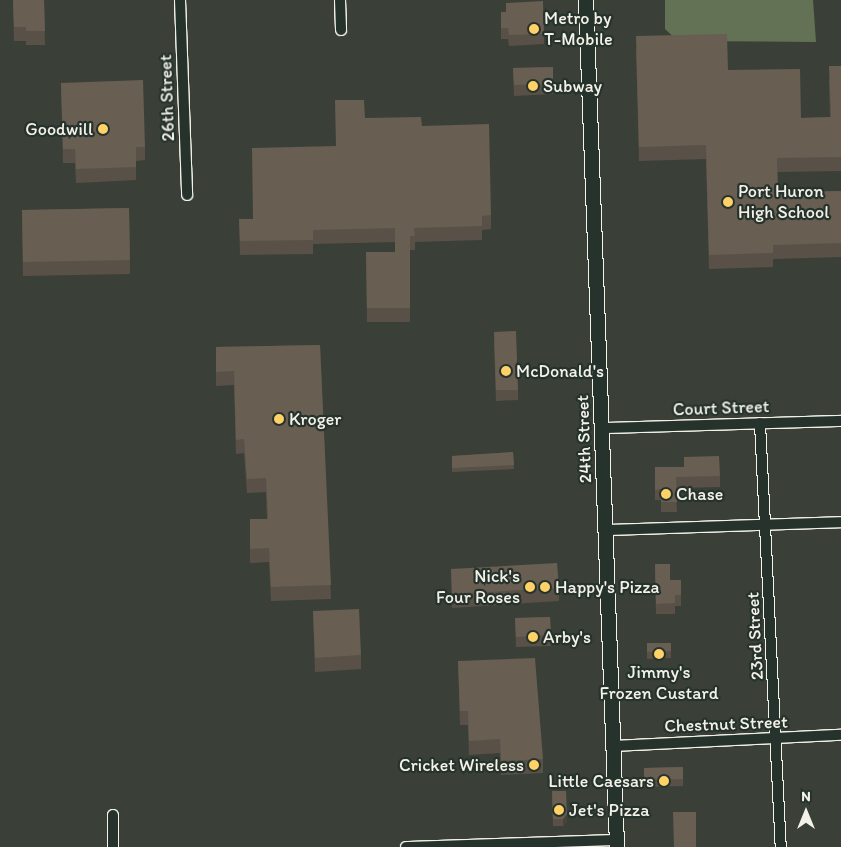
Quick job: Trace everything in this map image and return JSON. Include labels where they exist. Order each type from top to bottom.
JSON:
[{"type":"street","name":"26th Street","points":[[180,0],[187,195]]},
{"type":"street","points":[[340,0],[342,30]]},
{"type":"street","name":"24th Street","points":[[586,0],[617,844]]},
{"type":"street","name":"Court Street","points":[[603,428],[841,421]]},
{"type":"street","name":"23rd Street","points":[[760,423],[781,847]]},
{"type":"street","points":[[606,530],[841,522]]},
{"type":"street","name":"Chestnut Street","points":[[613,746],[841,735]]},
{"type":"street","points":[[113,815],[113,847]]},
{"type":"street","points":[[406,847],[617,844]]},
{"type":"green space","points":[[665,0],[813,0],[816,42],[678,41],[665,29]]},
{"type":"building","points":[[13,0],[44,0],[45,31],[26,31],[26,27],[14,27]]},
{"type":"building","points":[[543,1],[544,34],[509,35],[508,28],[501,28],[501,12],[506,12],[506,3]]},
{"type":"building","points":[[727,34],[728,70],[800,69],[801,118],[831,117],[829,66],[841,66],[841,157],[777,158],[778,192],[841,191],[841,243],[773,245],[773,253],[709,255],[706,145],[639,147],[636,36]]},
{"type":"building","points":[[553,67],[553,84],[514,85],[513,68]]},
{"type":"building","name":"Goodwill","points":[[143,80],[145,147],[136,147],[136,167],[76,169],[75,149],[63,149],[61,83]]},
{"type":"building","points":[[335,100],[364,100],[365,118],[421,117],[422,126],[489,124],[491,215],[482,216],[482,226],[414,228],[415,236],[410,236],[410,308],[367,308],[366,252],[395,252],[395,228],[313,230],[313,240],[240,241],[239,219],[253,219],[252,148],[336,146]]},
{"type":"building","points":[[129,208],[130,260],[23,262],[22,210]]},
{"type":"building","name":"McDonald's","points":[[516,331],[518,390],[496,390],[494,332]]},
{"type":"building","points":[[320,345],[331,585],[271,587],[269,548],[250,549],[250,519],[268,519],[266,478],[247,479],[244,439],[236,440],[234,371],[216,372],[216,347]]},
{"type":"building","points":[[513,452],[514,465],[452,468],[452,456]]},
{"type":"building","points":[[719,456],[720,476],[676,477],[677,502],[661,502],[661,489],[655,490],[655,467],[684,467],[684,457]]},
{"type":"building","points":[[557,563],[559,588],[452,594],[451,569]]},
{"type":"building","points":[[655,564],[670,564],[670,580],[681,580],[681,595],[675,595],[675,603],[656,604]]},
{"type":"building","points":[[359,609],[361,655],[315,658],[313,611]]},
{"type":"building","points":[[550,617],[551,635],[516,637],[515,618]]},
{"type":"building","points":[[647,643],[671,643],[671,651],[647,652]]},
{"type":"building","points":[[535,658],[543,759],[501,761],[500,739],[469,741],[468,711],[460,711],[458,661]]},
{"type":"building","points":[[683,767],[683,779],[644,780],[644,768]]},
{"type":"building","name":"Jet's Pizza","points":[[552,791],[566,791],[567,814],[563,819],[553,819]]},
{"type":"building","points":[[673,812],[696,812],[696,847],[674,847]]},
{"type":"place","name":"Metro by T-Mobile","points":[[534,29]]},
{"type":"place","name":"Subway","points":[[533,86]]},
{"type":"place","name":"Goodwill","points":[[103,129]]},
{"type":"place","name":"Port Huron High School","points":[[728,202]]},
{"type":"place","name":"McDonald's","points":[[506,371]]},
{"type":"place","name":"Kroger","points":[[279,419]]},
{"type":"place","name":"Chase","points":[[666,494]]},
{"type":"place","name":"Nick's Four Roses","points":[[530,587]]},
{"type":"place","name":"Happy's Pizza","points":[[545,587]]},
{"type":"place","name":"Arby's","points":[[533,637]]},
{"type":"place","name":"Jimmy's Frozen Custard","points":[[659,654]]},
{"type":"place","name":"Cricket Wireless","points":[[534,765]]},
{"type":"place","name":"Little Caesars","points":[[664,781]]},
{"type":"place","name":"Jet's Pizza","points":[[559,810]]}]
